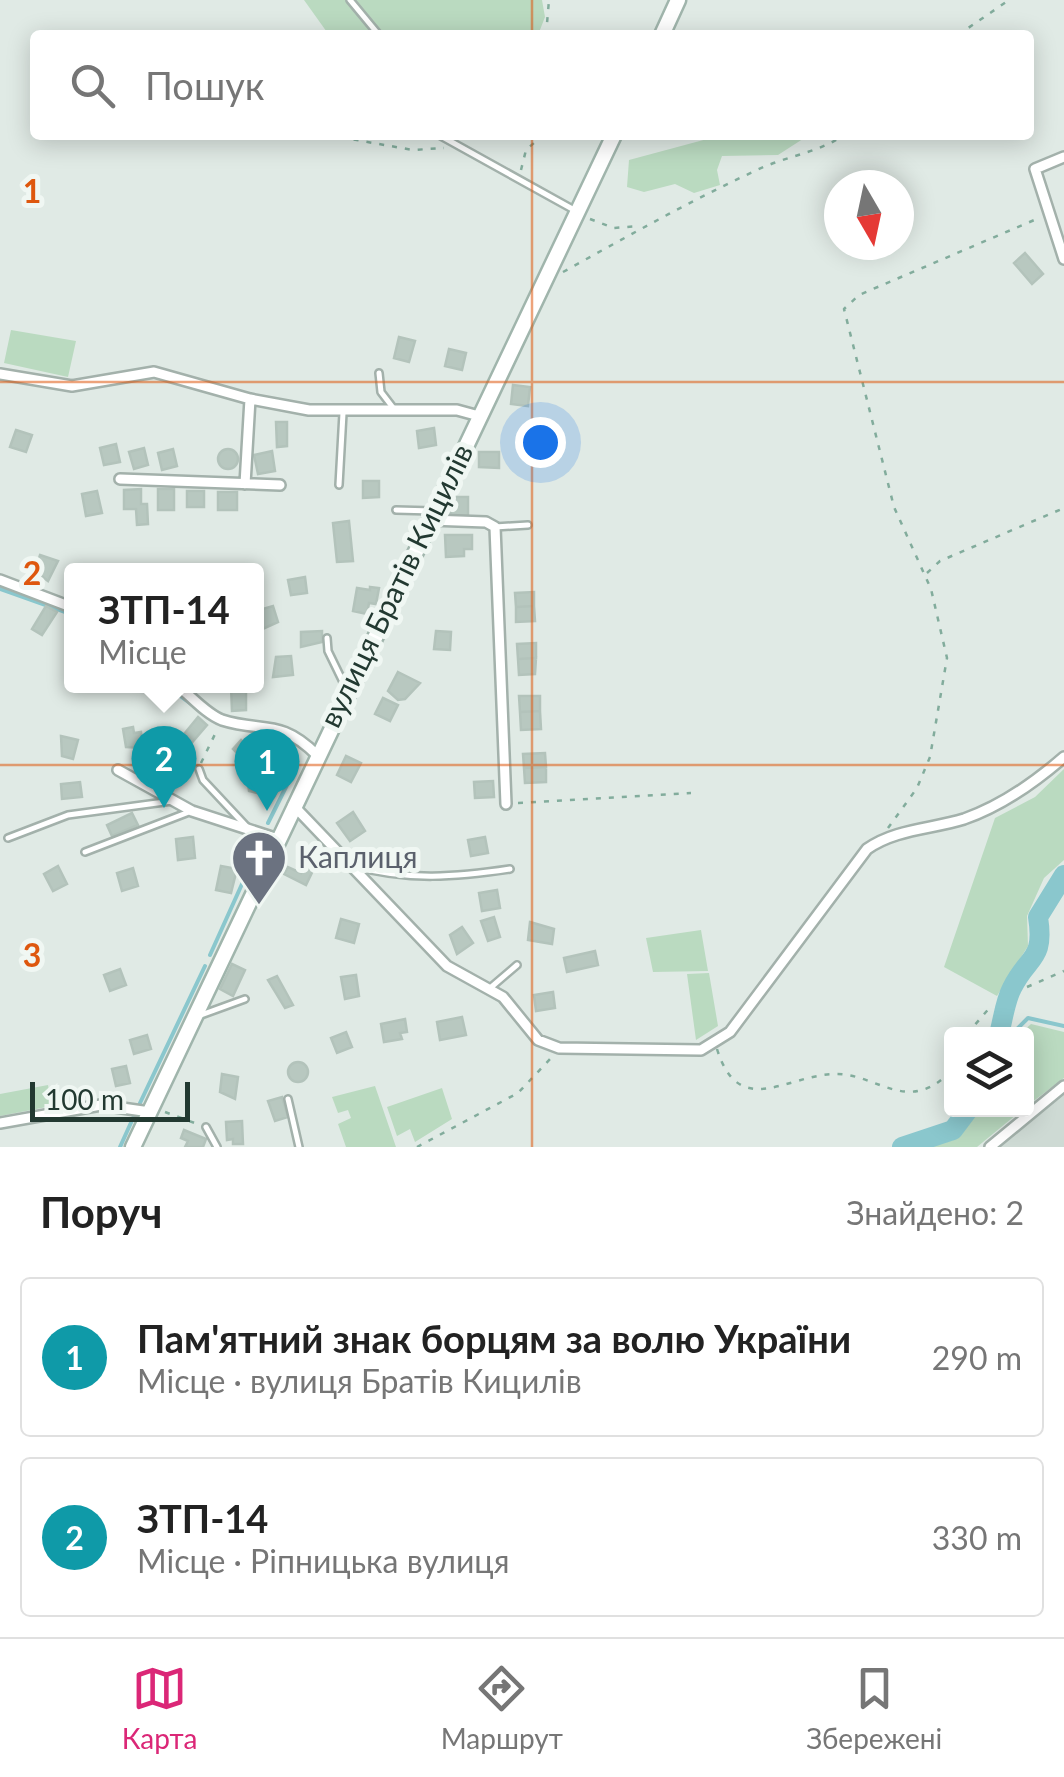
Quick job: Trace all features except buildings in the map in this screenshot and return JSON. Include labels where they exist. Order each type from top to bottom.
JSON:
[{"type":"street","points":[[664,30],[678,0]]},
{"type":"street","name":"вулиця Братів Кицилів","points":[[133,1147],[612,140]]},
{"type":"street","points":[[1064,157],[1035,169],[1064,259]]},
{"type":"street","points":[[0,374],[72,386],[154,372],[250,399],[343,412],[458,410],[479,416]]},
{"type":"street","points":[[245,484],[250,399]]},
{"type":"street","points":[[120,479],[280,485]]},
{"type":"street","points":[[432,515],[494,526],[506,804]]},
{"type":"street","points":[[0,580],[64,605]]},
{"type":"street","points":[[187,693],[222,720],[275,727],[294,735],[317,755]]},
{"type":"street","points":[[293,805],[447,966],[489,989],[518,1011],[538,1040],[559,1048],[682,1051],[716,1043],[730,1032],[856,860],[880,840],[964,818],[1009,798],[1064,757]]},
{"type":"street","points":[[118,770],[192,811],[278,839]]},
{"type":"street","points":[[990,1147],[1064,1086]]},
{"type":"street","points":[[0,1123],[101,1105],[150,1110]]},
{"type":"lane","points":[[350,0],[375,30]]},
{"type":"lane","points":[[447,140],[580,213]]},
{"type":"lane","points":[[379,373],[380,392],[396,411]]},
{"type":"lane","points":[[339,485],[343,412]]},
{"type":"lane","points":[[396,510],[432,515]]},
{"type":"lane","points":[[494,526],[528,526]]},
{"type":"lane","points":[[328,638],[328,651],[347,691]]},
{"type":"lane","points":[[151,766],[162,792]]},
{"type":"lane","points":[[198,769],[203,780],[247,827]]},
{"type":"lane","points":[[8,838],[68,815],[175,800]]},
{"type":"lane","points":[[85,852],[192,811]]},
{"type":"lane","points":[[347,863],[383,874],[450,878],[510,869]]},
{"type":"lane","points":[[489,989],[504,981],[517,965]]},
{"type":"lane","points":[[194,1016],[245,999]]},
{"type":"lane","points":[[288,1099],[299,1147]]},
{"type":"lane","points":[[206,1127],[217,1147]]},
{"type":"path","points":[[546,30],[549,0]]},
{"type":"path","points":[[965,30],[1009,0]]},
{"type":"path","points":[[356,140],[413,150],[454,144]]},
{"type":"path","points":[[519,180],[526,150],[537,140]]},
{"type":"path","points":[[548,280],[642,226],[762,167],[817,150],[835,140]]},
{"type":"path","points":[[580,213],[604,226],[642,226]]},
{"type":"path","points":[[880,840],[917,788],[940,711],[948,658],[926,576],[894,507],[844,309],[859,295],[1049,213]]},
{"type":"path","points":[[926,576],[940,561],[1064,508]]},
{"type":"path","points":[[198,769],[222,720]]},
{"type":"path","points":[[506,804],[691,793]]},
{"type":"path","points":[[1027,987],[1064,971]]},
{"type":"path","points":[[973,1027],[992,1005]]},
{"type":"path","points":[[716,1043],[724,1070],[736,1084],[754,1089],[841,1074],[896,1092],[935,1086],[944,1078]]},
{"type":"path","points":[[416,1147],[518,1093],[559,1048]]},
{"type":"path","points":[[150,1110],[206,1127]]},
{"type":"shaded area","points":[[1064,1094],[1064,1147],[999,1147],[1058,1098]]},
{"type":"green space","points":[[304,0],[542,0],[545,17],[540,30],[325,30]]},
{"type":"green space","points":[[703,140],[801,140],[778,155],[722,156],[717,170],[720,185],[694,193],[675,184],[644,192],[627,187],[629,160]]},
{"type":"green space","points":[[11,330],[76,341],[68,377],[4,363]]},
{"type":"green space","points":[[1064,769],[1064,860],[1044,878],[1027,916],[1028,946],[997,996],[944,967],[995,818],[1035,797]]},
{"type":"green space","points":[[701,930],[708,971],[653,972],[646,938]]},
{"type":"green space","points":[[709,973],[718,1026],[696,1040],[687,974]]},
{"type":"green space","points":[[1031,1024],[1064,1032],[1064,1078],[1034,1101],[1034,1027],[1028,1027]]},
{"type":"green space","points":[[48,1085],[52,1106],[0,1116],[0,1094]]},
{"type":"green space","points":[[375,1086],[396,1147],[346,1147],[338,1124],[351,1118],[348,1110],[338,1113],[332,1097]]},
{"type":"green space","points":[[442,1088],[452,1119],[415,1142],[410,1129],[397,1136],[387,1107]]},
{"type":"green space","points":[[970,1117],[1013,1117],[977,1147],[928,1147],[959,1136]]},
{"type":"waterway","points":[[0,589],[64,612]]},
{"type":"waterway","points":[[176,693],[199,710]]},
{"type":"waterway","points":[[267,731],[289,752],[291,777],[268,823]]},
{"type":"waterway","points":[[210,955],[247,873]]},
{"type":"waterway","points":[[1001,1027],[1010,993],[1037,950],[1038,917],[1064,875]]},
{"type":"waterway","points":[[140,1103],[205,966]]},
{"type":"waterway","points":[[1019,1027],[1028,1018],[1064,1026]]},
{"type":"waterway","points":[[120,1147],[134,1116]]},
{"type":"waterway","points":[[902,1147],[953,1130],[963,1117]]},
{"type":"place","name":"ЗТП-14","points":[[164,808]]},
{"type":"place","name":"Пам'ятний знак борцям за волю України","points":[[267,811]]},
{"type":"place","name":"Каплиця","points":[[259,907]]}]
